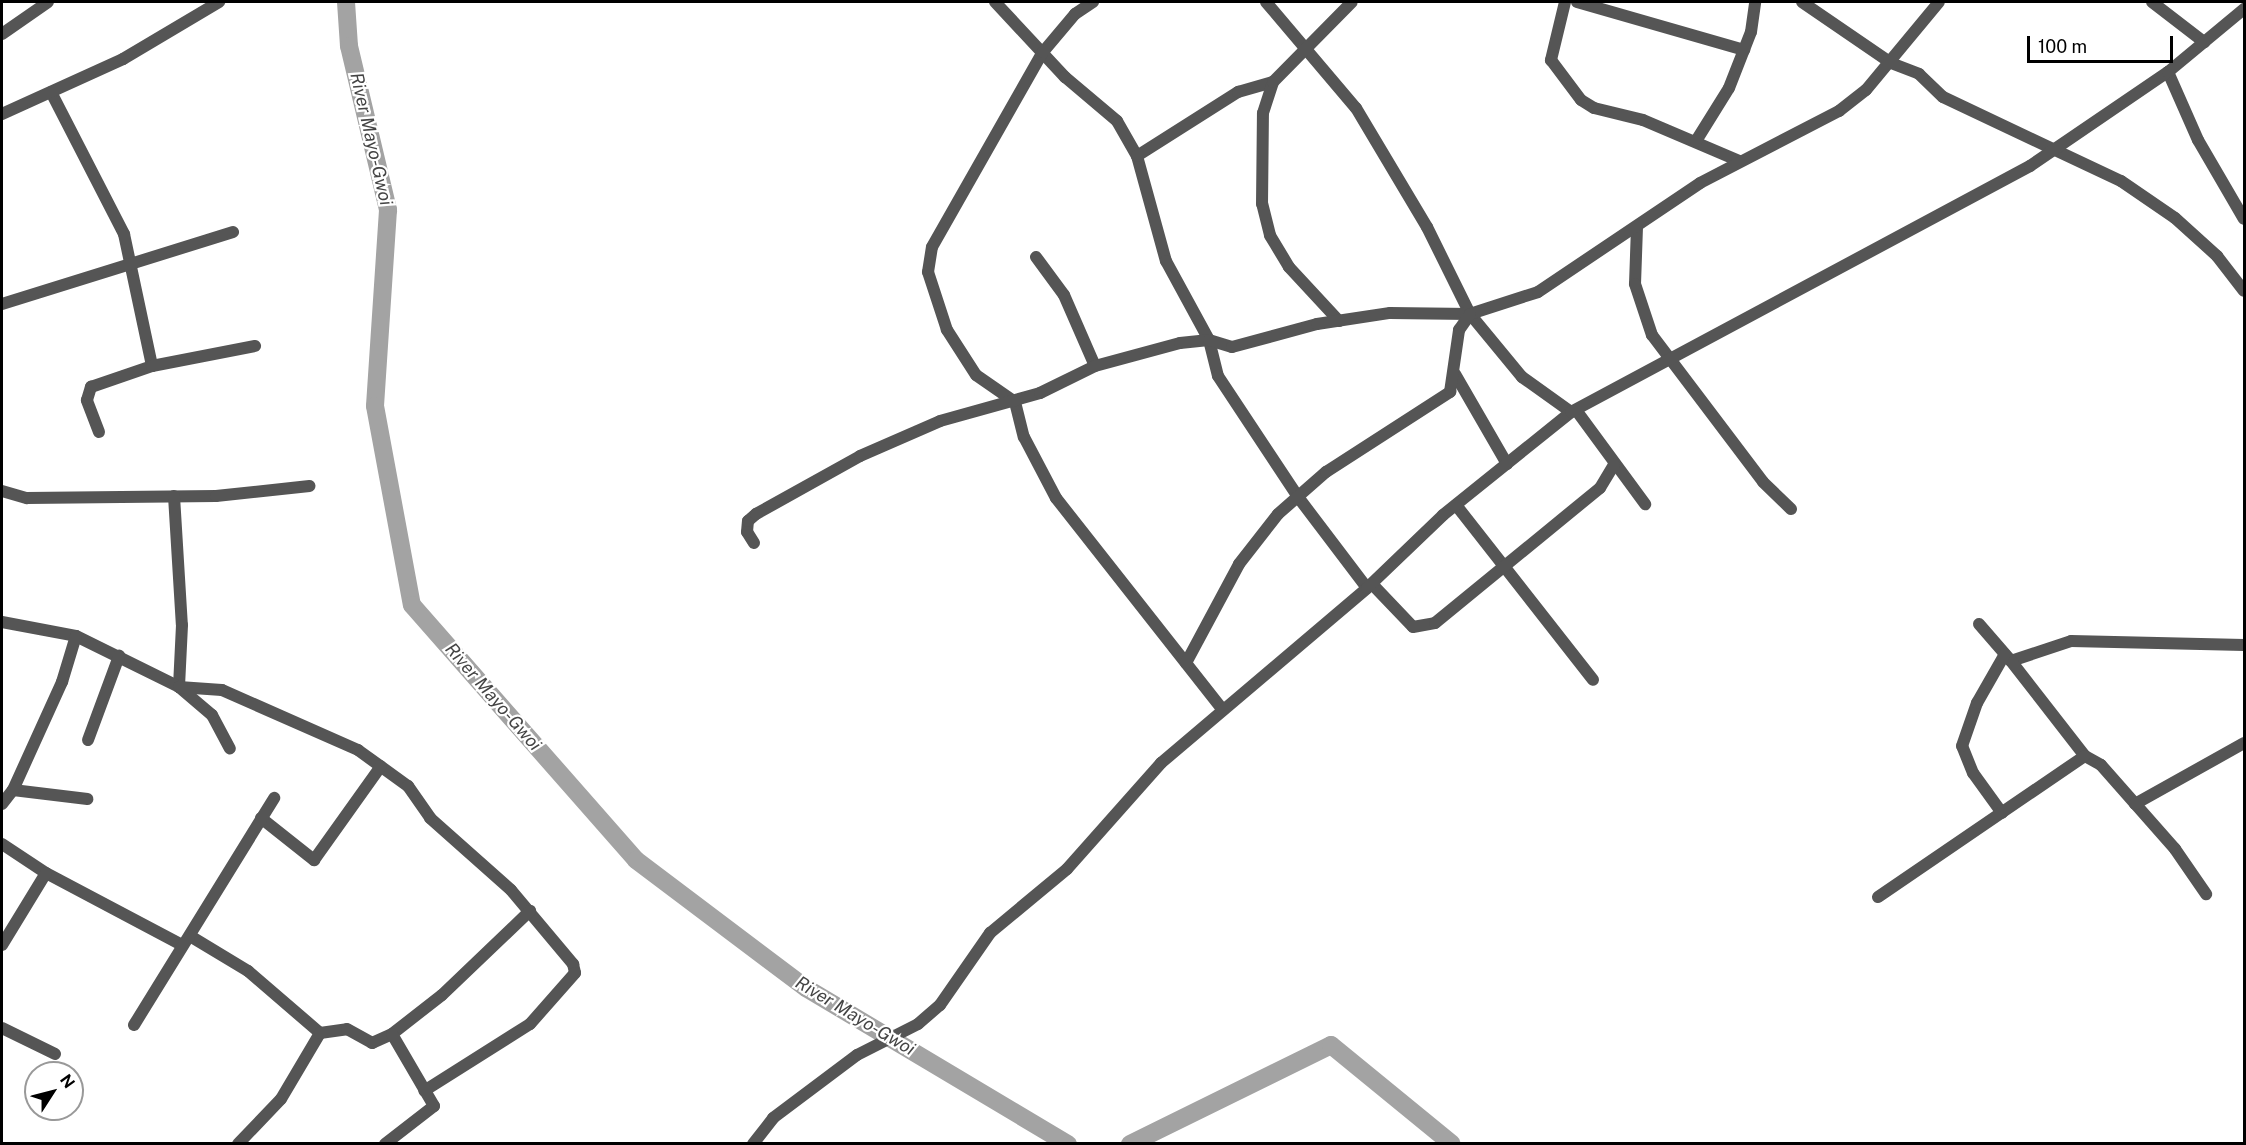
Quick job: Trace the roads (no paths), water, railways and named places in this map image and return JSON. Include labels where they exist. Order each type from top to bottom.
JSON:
[{"type":"street","points":[[2,34],[48,2]]},
{"type":"street","points":[[2,114],[123,59],[219,2]]},
{"type":"street","points":[[995,2],[1043,52],[1117,120],[1137,156],[1166,261],[1209,340],[1218,376],[1298,497],[1370,586],[1405,620],[1422,629],[1600,488],[1614,465]]},
{"type":"street","points":[[1094,2],[1075,14],[1043,52],[945,221],[928,272],[947,330],[976,375],[1015,402],[1024,437],[1056,498],[1221,708]]},
{"type":"street","points":[[1266,2],[1307,46],[1384,153],[1470,314],[1522,377],[1573,411],[1645,504]]},
{"type":"street","points":[[1339,321],[1289,267],[1270,235],[1262,204],[1263,113],[1273,82],[1352,2]]},
{"type":"street","points":[[1564,2],[1551,60],[1581,100],[1696,141],[1739,161]]},
{"type":"street","points":[[1578,2],[1744,50]]},
{"type":"street","points":[[1696,141],[1730,88],[1744,50],[1755,2]]},
{"type":"street","points":[[1802,2],[1891,63],[1918,74],[1943,97],[2057,148],[2121,181],[2175,218],[2217,256],[2244,291]]},
{"type":"street","points":[[754,543],[747,531],[748,521],[767,506],[940,421],[1015,402],[1095,366],[1180,343],[1209,340],[1232,347],[1339,321],[1425,311],[1470,314],[1538,292],[1739,161],[1839,111],[1891,63],[1939,2]]},
{"type":"street","points":[[2152,2],[2204,42]]},
{"type":"street","points":[[753,1143],[773,1118],[857,1055],[918,1024],[940,1005],[990,933],[1066,869],[1137,787],[1221,708],[1370,586],[1456,505],[1573,411],[2057,148],[2168,72],[2244,9]]},
{"type":"street","points":[[2168,72],[2198,140],[2243,215]]},
{"type":"street","points":[[1137,156],[1238,92],[1273,82]]},
{"type":"street","points":[[51,92],[108,197],[134,263],[152,366]]},
{"type":"street","points":[[1637,227],[1633,254],[1641,311],[1668,358],[1763,482],[1791,508]]},
{"type":"street","points":[[2,304],[233,232]]},
{"type":"street","points":[[1036,257],[1064,295],[1095,366]]},
{"type":"street","points":[[1185,663],[1239,564],[1298,497],[1326,472],[1438,402],[1450,392],[1458,330],[1470,314]]},
{"type":"street","points":[[99,432],[87,400],[91,387],[152,366],[255,346]]},
{"type":"street","points":[[1454,373],[1507,464]]},
{"type":"street","points":[[2,490],[27,498],[174,496],[309,486]]},
{"type":"street","points":[[174,496],[182,625],[179,687]]},
{"type":"street","points":[[1456,505],[1593,680]]},
{"type":"street","points":[[2,622],[76,636],[179,687],[212,716],[230,748]]},
{"type":"street","points":[[1979,624],[2085,756],[2101,765],[2175,849],[2206,894]]},
{"type":"street","points":[[2,804],[13,790],[62,682],[76,636]]},
{"type":"street","points":[[2002,813],[1973,773],[1962,746],[1977,703],[2008,658],[2071,642],[2244,645]]},
{"type":"street","points":[[88,740],[119,656]]},
{"type":"street","points":[[179,687],[222,690],[243,698],[358,750],[381,766],[408,786],[444,833],[494,872],[530,911],[573,964],[574,973],[530,1024],[424,1091]]},
{"type":"street","points":[[2135,804],[2244,744]]},
{"type":"street","points":[[1878,897],[2085,756]]},
{"type":"street","points":[[261,818],[314,860],[381,766]]},
{"type":"street","points":[[13,790],[87,799]]},
{"type":"street","points":[[134,1025],[274,798]]},
{"type":"street","points":[[2,844],[46,873],[248,970],[320,1033],[347,1029],[372,1042],[392,1034],[442,995],[530,911]]},
{"type":"street","points":[[2,945],[46,873]]},
{"type":"street","points":[[2,1028],[55,1054]]},
{"type":"street","points":[[238,1143],[280,1099],[320,1033]]},
{"type":"street","points":[[385,1143],[432,1110],[392,1034]]},
{"type":"waterway","name":"River Mayo-Gwoi","points":[[346,2],[349,46],[388,210],[375,406],[412,605],[636,860],[806,988],[1068,1144]]},
{"type":"waterway","name":"River Mayo-Gwoi","points":[[1130,1144],[1331,1045],[1452,1144]]}]
